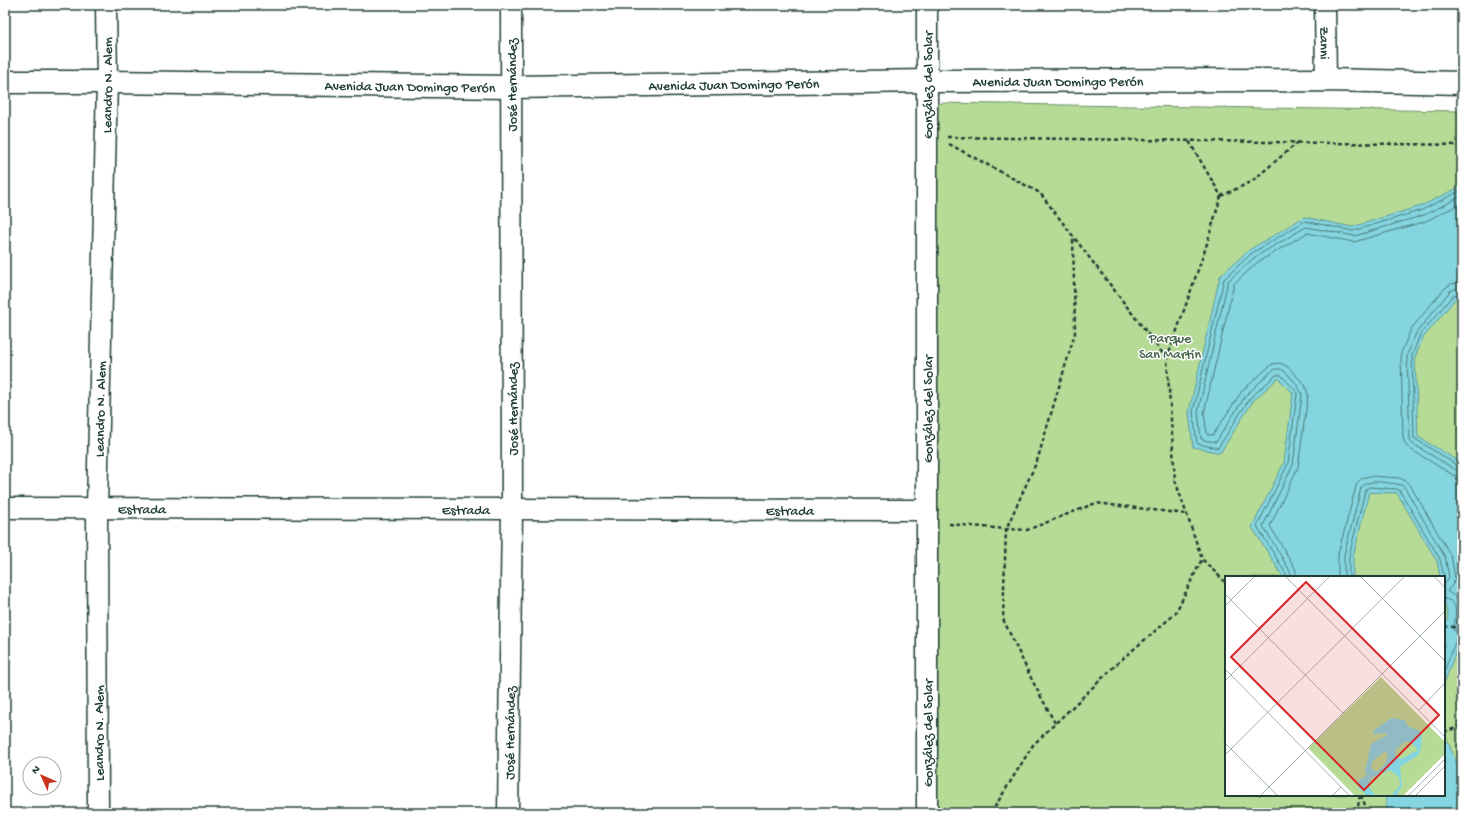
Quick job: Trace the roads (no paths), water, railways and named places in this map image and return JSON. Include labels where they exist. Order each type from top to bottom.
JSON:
[{"type":"main road","name":"Avenida Juan Domingo Perón","points":[[5,82],[511,87],[927,81],[1326,80],[1462,83]]},
{"type":"street","name":"Leandro N. Alem","points":[[98,813],[97,508],[107,82],[106,5]]},
{"type":"street","name":"José Hernández","points":[[508,813],[512,510],[511,5]]},
{"type":"street","name":"González del Solar","points":[[927,5],[927,813]]},
{"type":"street","name":"Zanni","points":[[1326,5],[1326,80]]},
{"type":"street","name":"Estrada","points":[[5,508],[927,510]]},
{"type":"water","points":[[1462,186],[1462,297],[1456,298],[1423,338],[1415,357],[1418,437],[1462,463],[1462,634],[1445,681],[1445,628],[1448,617],[1445,603],[1445,576],[1440,576],[1437,561],[1397,493],[1369,492],[1353,557],[1353,576],[1282,576],[1252,527],[1284,463],[1293,393],[1278,378],[1253,401],[1220,453],[1193,447],[1189,412],[1220,276],[1249,250],[1304,217],[1352,227],[1421,206]]},
{"type":"water","points":[[1445,734],[1459,769],[1462,770],[1462,813],[1390,813],[1386,809],[1386,796],[1445,796]]},
{"type":"park label","name":"Parque San Martín","points":[[1170,346]]}]
